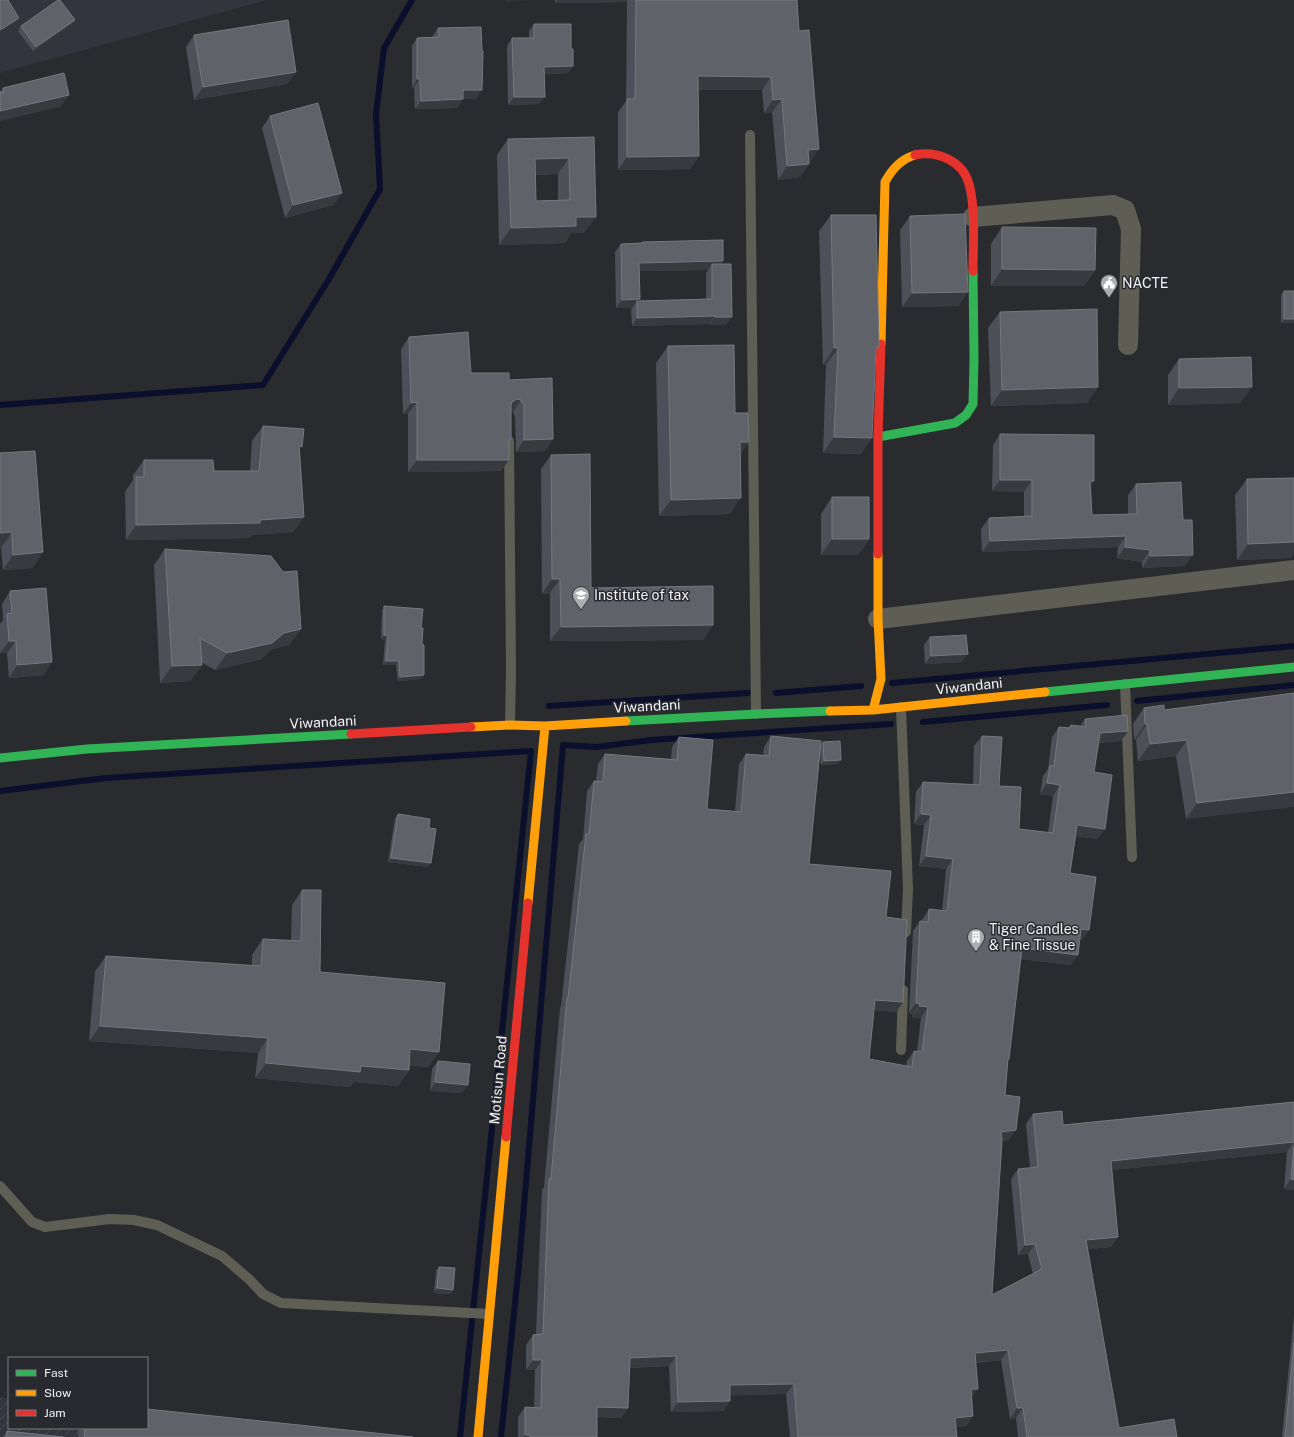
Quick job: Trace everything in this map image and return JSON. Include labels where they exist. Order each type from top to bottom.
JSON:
[{"type":"street","points":[[873,710],[881,679],[878,619],[878,437],[885,182],[892,170],[902,160],[914,155],[928,153],[941,155],[953,162],[962,172],[969,184],[973,217],[974,395],[969,412],[963,419],[955,423],[878,437]]},
{"type":"street","points":[[973,217],[1113,204],[1125,210],[1131,229],[1128,345]]},
{"type":"street","points":[[878,619],[1294,570]]},
{"type":"street","name":"Viwandani","points":[[0,758],[87,749],[510,725],[545,726],[756,714],[873,710],[1294,667]]},
{"type":"street","name":"Motisun Road","points":[[478,1437],[545,726]]},
{"type":"lane","points":[[750,135],[756,714]]},
{"type":"lane","points":[[509,433],[510,725]]},
{"type":"lane","points":[[1125,684],[1132,857]]},
{"type":"lane","points":[[901,707],[908,889],[905,942]]},
{"type":"lane","points":[[901,1050],[904,981]]},
{"type":"lane","points":[[0,1186],[32,1222],[46,1227],[110,1219],[134,1220],[157,1225],[222,1256],[250,1280],[262,1294],[281,1303],[489,1314]]},
{"type":"shaded area","points":[[0,0],[267,0],[0,73]]},
{"type":"shaded area","points":[[0,1397],[8,1398],[8,1429],[148,1428],[387,1437],[0,1437]]},
{"type":"building","points":[[0,0],[8,0],[19,18],[0,30]]},
{"type":"building","points":[[60,0],[75,20],[36,47],[21,26]]},
{"type":"building","points":[[636,0],[797,0],[799,31],[809,30],[819,149],[808,150],[809,164],[787,166],[782,99],[773,100],[771,77],[698,76],[699,156],[627,157],[627,99],[635,99]]},
{"type":"building","points":[[288,20],[296,72],[203,87],[194,35]]},
{"type":"building","points":[[534,24],[571,24],[573,66],[544,67],[545,97],[514,97],[512,38],[534,38]]},
{"type":"building","points":[[481,27],[483,51],[482,90],[463,90],[463,99],[421,101],[420,79],[417,79],[417,38],[439,37],[438,28]]},
{"type":"building","points":[[64,73],[69,95],[0,111],[0,92],[4,92],[3,88]]},
{"type":"building","points":[[318,103],[342,193],[293,205],[270,116]]},
{"type":"building","points":[[594,137],[596,217],[576,217],[576,226],[511,228],[508,139]],"holes":[[[569,158],[570,200],[536,201],[535,159]]]},
{"type":"building","points":[[965,214],[968,292],[912,293],[910,216]]},
{"type":"building","points":[[831,215],[876,215],[879,347],[876,347],[872,438],[834,437],[838,348],[834,348]]},
{"type":"building","points":[[1002,227],[1096,228],[1095,270],[1002,269]]},
{"type":"building","points":[[723,240],[723,261],[639,263],[640,299],[622,300],[621,244]]},
{"type":"building","points":[[712,264],[731,264],[732,317],[637,318],[637,301],[712,299]]},
{"type":"building","points":[[1284,291],[1294,291],[1294,319],[1284,319]]},
{"type":"building","points":[[1097,309],[1098,387],[1002,390],[1000,312]]},
{"type":"building","points":[[468,332],[471,373],[509,373],[509,380],[552,378],[553,439],[524,440],[524,405],[521,400],[517,399],[512,402],[511,405],[511,440],[509,440],[509,460],[417,460],[417,402],[411,403],[409,337]]},
{"type":"building","points":[[734,345],[735,413],[748,413],[749,442],[740,442],[741,498],[671,500],[668,346]]},
{"type":"building","points":[[1251,357],[1252,387],[1179,388],[1179,359]]},
{"type":"building","points":[[263,426],[304,429],[302,447],[299,446],[304,517],[260,520],[260,523],[136,525],[136,477],[144,477],[144,460],[213,460],[214,471],[259,471]]},
{"type":"building","points":[[1000,434],[1094,435],[1094,481],[1090,481],[1092,515],[1137,514],[1136,484],[1181,482],[1183,520],[1192,520],[1193,555],[1150,556],[1150,550],[1125,547],[1126,536],[990,541],[989,518],[1032,516],[1032,480],[1000,480]]},
{"type":"building","points":[[35,451],[43,552],[13,555],[12,532],[0,533],[0,453]]},
{"type":"building","points":[[590,454],[591,588],[713,586],[713,625],[561,627],[560,579],[552,579],[551,455]]},
{"type":"building","points":[[1294,478],[1294,542],[1248,544],[1247,479]]},
{"type":"building","points":[[832,497],[869,497],[869,539],[832,539]]},
{"type":"building","points":[[165,549],[271,556],[283,572],[297,571],[301,629],[284,633],[272,643],[227,653],[200,638],[202,665],[172,666]]},
{"type":"building","points":[[46,588],[52,662],[17,665],[16,641],[9,641],[7,614],[12,613],[10,591]]},
{"type":"building","points":[[384,606],[423,609],[421,628],[423,628],[422,644],[424,645],[424,675],[400,677],[399,661],[386,661],[388,636],[384,635]]},
{"type":"building","points":[[966,635],[968,654],[931,656],[930,637]]},
{"type":"building","points":[[1294,693],[1294,792],[1197,803],[1187,740],[1150,744],[1147,724],[1145,724],[1144,708],[1164,705],[1164,710]]},
{"type":"building","points":[[1127,715],[1128,731],[1100,733],[1094,772],[1112,775],[1105,829],[1077,825],[1070,873],[1096,877],[1089,930],[1081,929],[1078,955],[1022,948],[1005,1095],[1020,1097],[1016,1130],[1001,1132],[1002,1141],[992,1295],[1042,1269],[1035,1244],[1025,1245],[1018,1169],[1038,1167],[1033,1114],[1062,1111],[1063,1125],[1294,1102],[1294,1142],[1111,1161],[1118,1237],[1086,1240],[1119,1428],[1174,1419],[1177,1437],[1027,1437],[1023,1408],[1017,1408],[1008,1350],[975,1353],[978,1389],[971,1389],[973,1416],[955,1418],[957,1437],[798,1437],[794,1384],[730,1385],[730,1401],[678,1402],[676,1356],[630,1358],[628,1408],[597,1407],[597,1437],[530,1437],[530,1435],[525,1435],[525,1407],[541,1408],[542,1360],[533,1360],[533,1335],[543,1334],[549,1179],[551,1179],[567,998],[586,834],[589,834],[594,781],[603,782],[605,754],[677,760],[679,737],[713,740],[707,809],[741,812],[746,754],[769,756],[771,736],[821,741],[809,864],[891,871],[886,917],[907,920],[903,1002],[875,1000],[869,1059],[912,1067],[914,1051],[922,1052],[928,1007],[919,1006],[920,1004],[916,1003],[920,921],[928,922],[929,909],[947,911],[953,859],[926,856],[931,815],[921,814],[923,782],[980,785],[982,736],[1002,737],[999,786],[1021,787],[1019,829],[1053,833],[1060,785],[1047,783],[1050,766],[1054,766],[1059,727],[1070,728],[1071,725],[1086,727],[1085,719]]},
{"type":"building","points":[[840,741],[841,760],[824,761],[823,742]]},
{"type":"building","points":[[398,814],[430,819],[429,828],[436,829],[431,863],[391,858]]},
{"type":"building","points":[[302,890],[321,890],[320,972],[445,983],[439,1052],[410,1049],[409,1070],[361,1066],[360,1072],[266,1063],[268,1038],[100,1026],[106,956],[261,966],[263,939],[301,941]]},
{"type":"building","points":[[438,1061],[470,1064],[468,1085],[435,1082]]},
{"type":"building","points":[[1294,1147],[1294,1180],[1291,1179]]},
{"type":"building","points":[[439,1267],[455,1268],[453,1290],[437,1288]]},
{"type":"building","points":[[1294,1343],[1294,1437],[1285,1437]]},
{"type":"building","points":[[148,1409],[413,1437],[84,1437],[85,1429],[148,1429]]},
{"type":"building","points":[[7,1431],[63,1437],[6,1437]]},
{"type":"waterway","points":[[0,405],[263,385],[329,279],[380,189],[376,114],[384,48],[412,0]]},
{"type":"waterway","points":[[892,683],[1294,646]]},
{"type":"waterway","points":[[1137,701],[1294,685]]},
{"type":"waterway","points":[[776,693],[861,686]]},
{"type":"waterway","points":[[549,706],[748,693]]},
{"type":"waterway","points":[[923,722],[1107,705]]},
{"type":"waterway","points":[[501,1437],[519,1265],[563,745],[597,747],[651,740],[891,724]]},
{"type":"waterway","points":[[0,791],[106,778],[531,751],[460,1437]]},
{"type":"traffic: fast","points":[[878,437],[955,423],[966,415],[973,404],[973,271]]},
{"type":"traffic: fast","points":[[1045,692],[1294,667]]},
{"type":"traffic: fast","points":[[626,721],[830,711]]},
{"type":"traffic: fast","points":[[0,758],[87,749],[351,734]]},
{"type":"traffic: slow","points":[[881,344],[885,182],[897,165],[905,159],[915,155]]},
{"type":"traffic: slow","points":[[873,710],[881,679],[878,619],[878,554]]},
{"type":"traffic: slow","points":[[830,711],[873,710],[1045,692]]},
{"type":"traffic: slow","points":[[471,727],[510,725],[545,726],[626,721]]},
{"type":"traffic: slow","points":[[528,903],[545,726]]},
{"type":"traffic: slow","points":[[478,1437],[506,1137]]},
{"type":"traffic: jam","points":[[915,155],[932,154],[948,159],[955,163],[966,176],[973,204],[973,271]]},
{"type":"traffic: jam","points":[[878,554],[878,437],[881,344]]},
{"type":"traffic: jam","points":[[351,734],[471,727]]},
{"type":"traffic: jam","points":[[506,1137],[528,903]]},
{"type":"place","name":"NACTE","points":[[1109,298]]},
{"type":"place","name":"Institute of tax","points":[[581,610]]},
{"type":"place","name":"Tiger Candles & Fine Tissue","points":[[976,952]]}]
